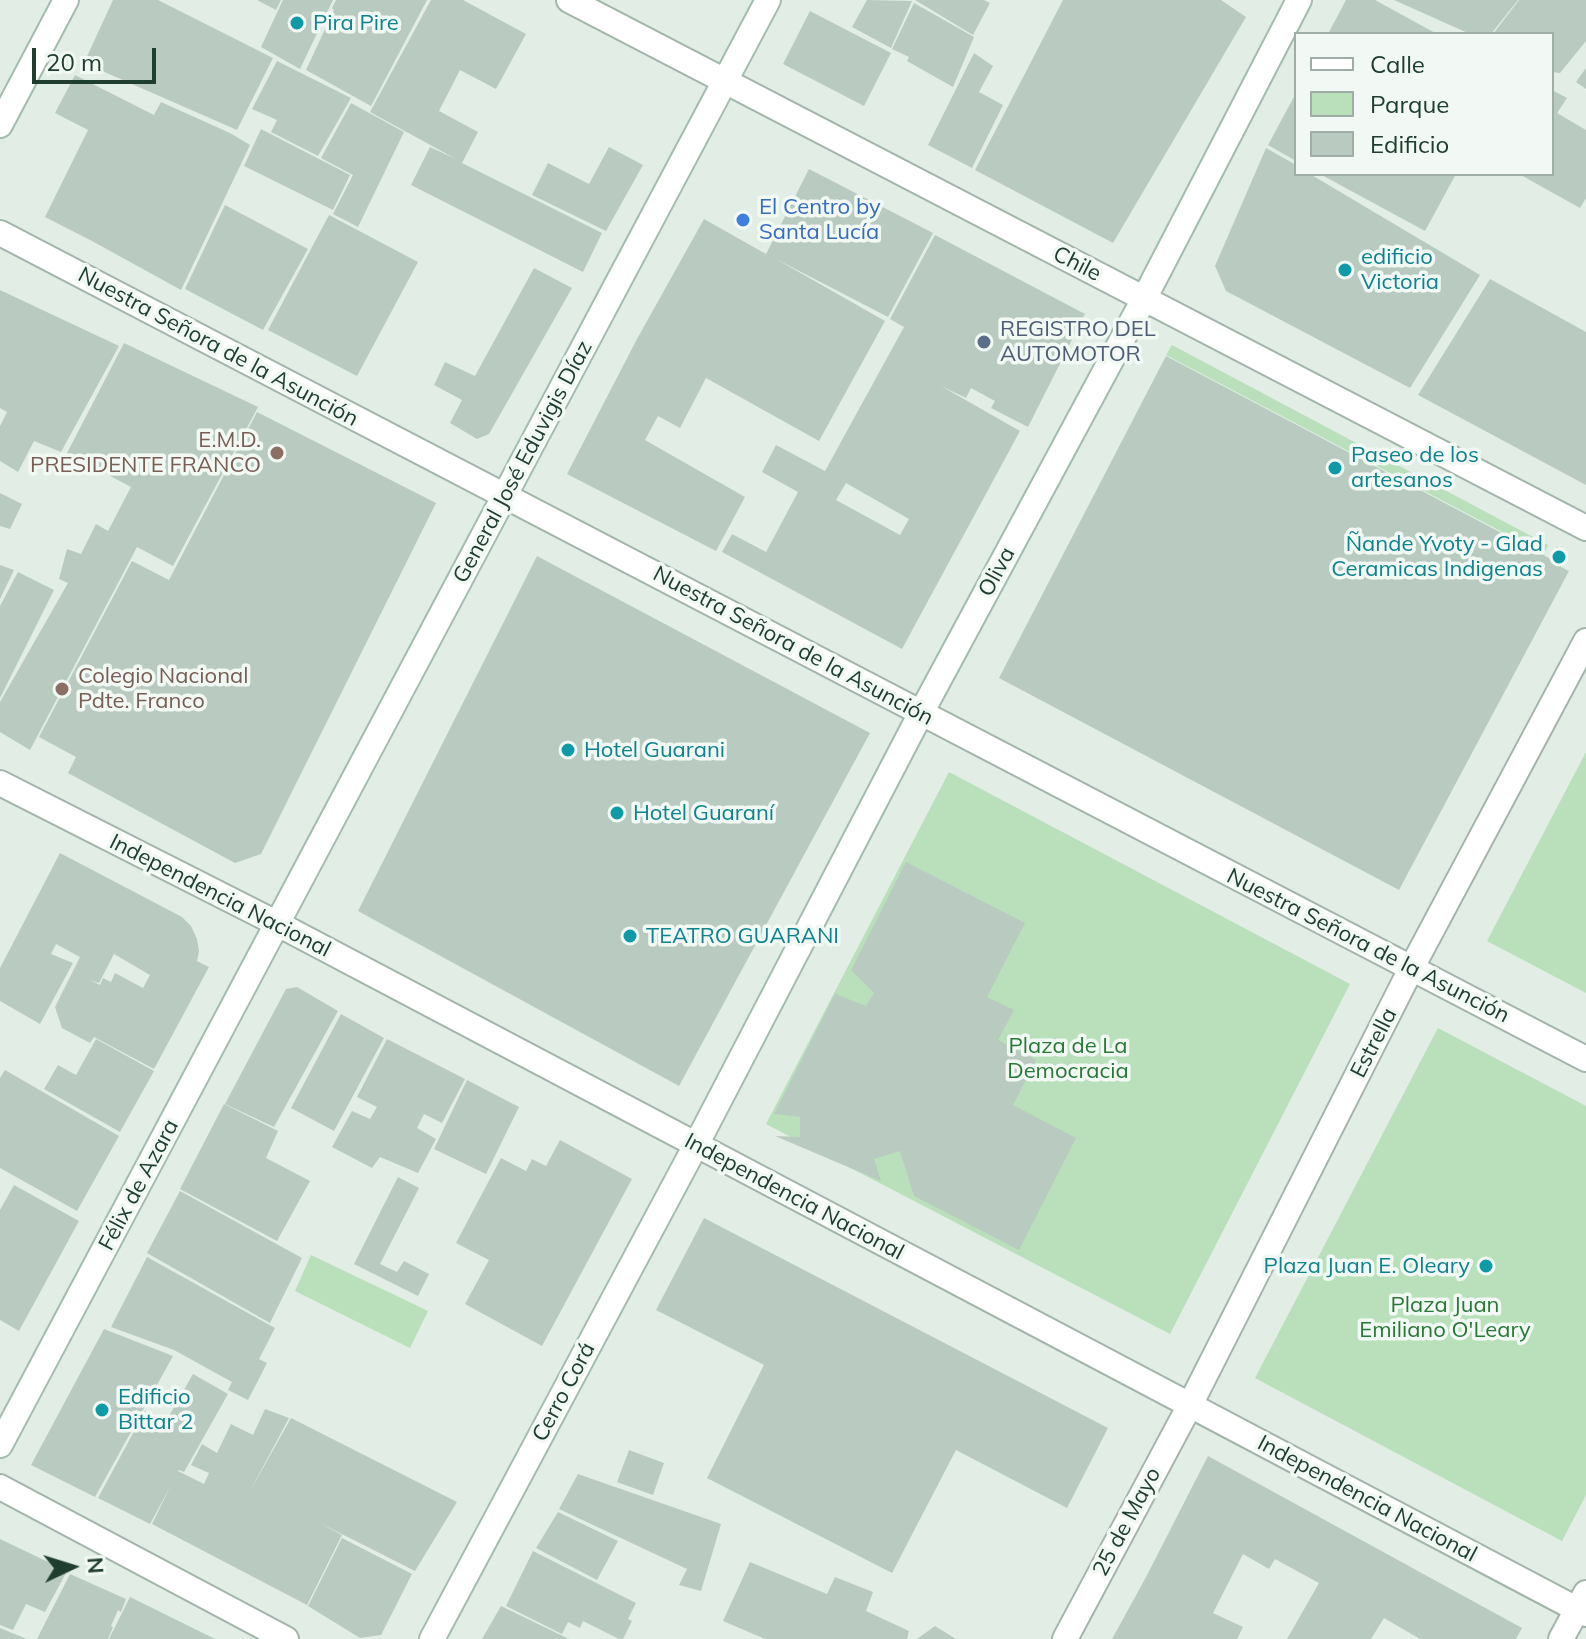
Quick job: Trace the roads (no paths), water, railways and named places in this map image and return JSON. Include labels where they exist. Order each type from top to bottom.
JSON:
[{"type":"street","points":[[0,125],[66,0]]},
{"type":"street","name":"Chile","points":[[569,0],[1586,528]]},
{"type":"street","name":"General José Eduvigis Díaz","points":[[278,924],[768,0]]},
{"type":"street","name":"Oliva","points":[[696,1145],[1299,0]]},
{"type":"street","name":"Nuestra Señora de la Asunción","points":[[0,233],[1586,1059]]},
{"type":"street","name":"Estrella","points":[[1190,1405],[1411,969],[1586,641]]},
{"type":"street","name":"Independencia Nacional","points":[[0,783],[278,924],[1190,1405],[1583,1605]]},
{"type":"street","name":"Félix de Azara","points":[[0,1445],[278,924]]},
{"type":"street","name":"Cerro Corá","points":[[432,1639],[696,1145]]},
{"type":"street","name":"25 de Mayo","points":[[1065,1639],[1190,1405]]},
{"type":"street","points":[[0,1487],[286,1639]]},
{"type":"street","points":[[1561,1639],[1583,1605]]},
{"type":"place","name":"Pira Pire","points":[[297,23]]},
{"type":"place","name":"El Centro by Santa Lucía","points":[[743,220]]},
{"type":"place","name":"edificio Victoria","points":[[1345,270]]},
{"type":"place","name":"REGISTRO DEL AUTOMOTOR","points":[[984,342]]},
{"type":"place","name":"E.M.D. PRESIDENTE FRANCO","points":[[277,453]]},
{"type":"place","name":"Paseo de los artesanos","points":[[1335,468]]},
{"type":"place","name":"Ñande Yvoty - Glad Ceramicas Indigenas","points":[[1559,557]]},
{"type":"place","name":"Colegio Nacional Pdte. Franco","points":[[62,689]]},
{"type":"place","name":"Hotel Guarani","points":[[568,750]]},
{"type":"place","name":"Hotel Guaraní","points":[[617,813]]},
{"type":"place","name":"TEATRO GUARANI","points":[[630,936]]},
{"type":"place","name":"Plaza Juan E. Oleary","points":[[1486,1266]]},
{"type":"place","name":"Edificio Bittar 2","points":[[102,1410]]},
{"type":"park label","name":"Plaza de La Democracia","points":[[1068,1058]]},
{"type":"park label","name":"Plaza Juan Emiliano O'Leary","points":[[1445,1318]]}]
